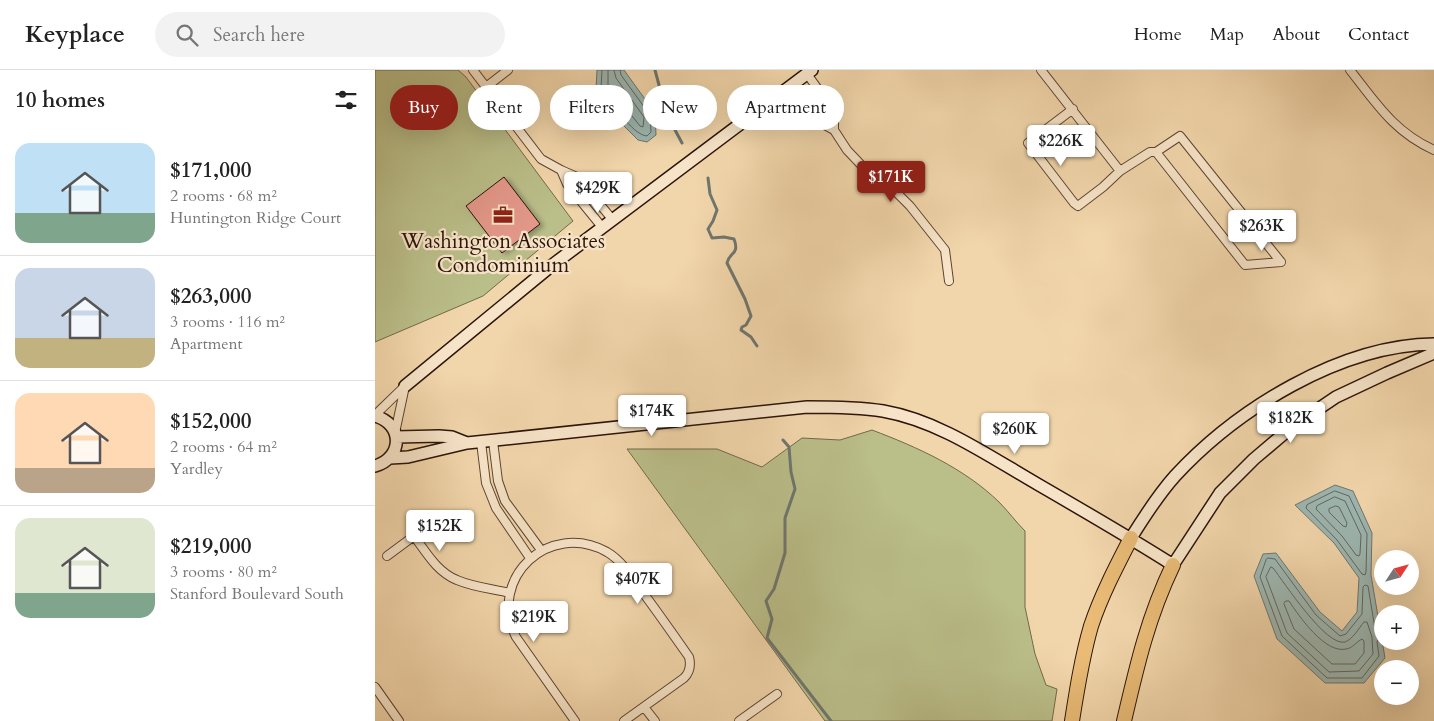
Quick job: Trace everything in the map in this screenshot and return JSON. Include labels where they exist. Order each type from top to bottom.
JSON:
[{"type":"highway","points":[[1072,721],[1091,626],[1111,577],[1131,538]]},
{"type":"highway","points":[[1124,721],[1148,624],[1173,564]]},
{"type":"street","points":[[473,70],[484,85]]},
{"type":"street","points":[[488,85],[507,70]]},
{"type":"street","points":[[1041,70],[1120,172]]},
{"type":"street","points":[[1350,70],[1399,129],[1412,139],[1434,150]]},
{"type":"street","points":[[791,85],[809,72],[817,85]]},
{"type":"street","points":[[1073,109],[1028,143],[1078,206],[1120,172],[1150,152],[1156,152],[1180,136],[1281,262],[1245,265],[1156,152]]},
{"type":"street","points":[[519,130],[541,159],[577,177],[612,219]]},
{"type":"street","points":[[395,435],[391,426],[385,420],[375,415],[405,386],[612,219],[731,130]]},
{"type":"street","points":[[834,130],[847,150],[865,169],[895,191],[910,206],[945,250],[949,281]]},
{"type":"street","points":[[561,170],[567,184],[603,227]]},
{"type":"street","points":[[582,202],[592,195]]},
{"type":"street","points":[[1131,538],[1173,478],[1191,459],[1231,425],[1275,394],[1317,373],[1367,354],[1421,344],[1434,344]]},
{"type":"street","points":[[391,458],[408,457],[467,444],[807,407],[835,406],[884,411],[918,421],[957,437],[1173,564],[1220,494],[1254,459],[1293,426],[1336,397],[1434,354]]},
{"type":"street","points":[[375,466],[391,458],[395,450],[395,435],[405,386]]},
{"type":"street","points":[[395,435],[439,436],[452,438],[467,444]]},
{"type":"street","points":[[487,442],[505,501],[541,550]]},
{"type":"street","points":[[487,442],[486,483],[495,508],[530,558]]},
{"type":"street","points":[[387,556],[414,536],[433,562],[456,580],[510,593]]},
{"type":"street","points":[[575,721],[516,637],[511,624],[509,610],[510,593],[518,573],[530,558],[541,550],[577,543],[608,552],[627,570],[689,657],[688,674],[624,721]]},
{"type":"street","points":[[375,687],[399,721]]},
{"type":"street","points":[[739,721],[777,694]]},
{"type":"street","points":[[644,707],[655,721]]},
{"type":"green space","points":[[375,70],[458,70],[472,85],[468,85],[468,130],[505,130],[573,221],[483,296],[375,342]]},
{"type":"green space","points":[[872,430],[923,451],[971,479],[999,502],[1025,531],[1025,607],[1035,654],[1046,685],[1057,689],[1052,721],[825,721],[627,449],[717,449],[762,467],[802,438],[840,440]]},
{"type":"water","points":[[597,70],[624,70],[643,96],[643,130],[656,130],[656,135],[647,142],[638,140],[628,130],[633,130],[633,85],[596,85]]},
{"type":"water","points":[[1335,485],[1353,491],[1372,533],[1371,575],[1376,605],[1374,605],[1374,650],[1384,650],[1385,658],[1383,660],[1374,660],[1374,671],[1364,683],[1325,683],[1277,639],[1254,576],[1263,554],[1276,553],[1320,612],[1342,631],[1357,612],[1359,578],[1334,543],[1295,505]]},
{"type":"building","name":"Washington Associates Condominium","points":[[504,177],[540,224],[502,253],[466,206]]},
{"type":"waterway","points":[[655,70],[667,115],[682,143]]},
{"type":"waterway","points":[[708,178],[710,194],[717,210],[708,229],[712,238],[724,237],[734,239],[736,248],[727,263],[745,299],[751,316],[741,330],[751,337],[757,346]]},
{"type":"waterway","points":[[783,440],[789,447],[791,472],[795,489],[785,518],[785,553],[774,589],[766,601],[772,619],[767,638],[831,721]]},
{"type":"place","name":"Washington Associates Condominium","points":[[503,215]]}]
